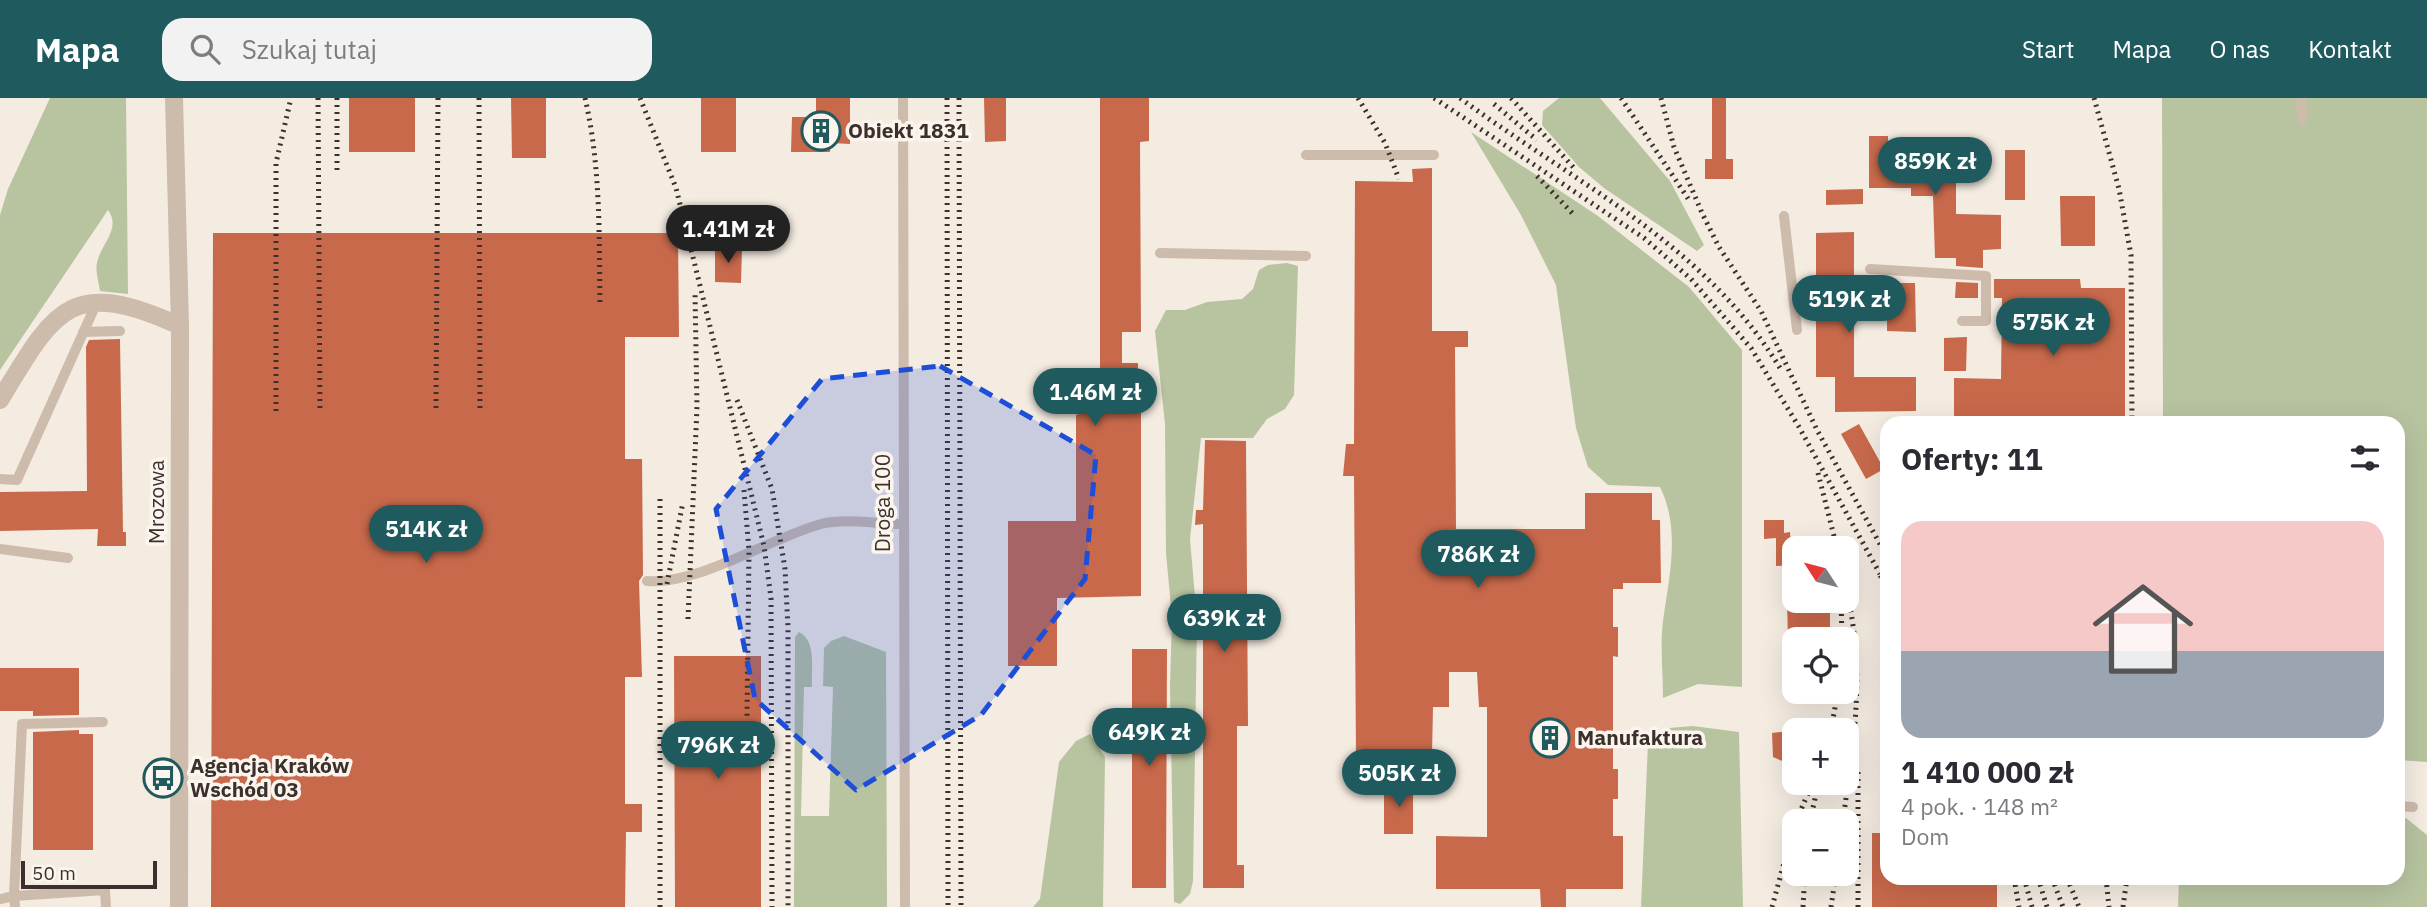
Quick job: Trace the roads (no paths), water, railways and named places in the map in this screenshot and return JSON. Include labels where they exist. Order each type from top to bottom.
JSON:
[{"type":"street","name":"Mrozowa","points":[[174,98],[180,326],[179,907]]},
{"type":"street","points":[[0,400],[31,349],[60,314],[82,303],[109,302],[150,312],[180,326]]},
{"type":"lane","name":"Droga 100","points":[[902,98],[905,907]]},
{"type":"lane","points":[[2301,98],[2302,120]]},
{"type":"lane","points":[[1306,155],[1434,155]]},
{"type":"lane","points":[[1784,216],[1797,330]]},
{"type":"lane","points":[[1160,253],[1306,256]]},
{"type":"lane","points":[[1870,269],[1986,276],[1986,321],[1962,321]]},
{"type":"lane","points":[[0,479],[17,480],[96,302]]},
{"type":"lane","points":[[83,332],[120,331]]},
{"type":"lane","points":[[648,582],[688,576],[824,523],[902,524]]},
{"type":"lane","points":[[0,549],[68,558]]},
{"type":"lane","points":[[15,901],[22,724],[103,722]]},
{"type":"lane","points":[[2405,806],[2413,807]]},
{"type":"lane","points":[[0,899],[15,901],[105,890],[106,907]]},
{"type":"railway","points":[[276,411],[276,163],[291,98]]},
{"type":"railway","points":[[318,98],[320,413]]},
{"type":"railway","points":[[337,98],[337,170]]},
{"type":"railway","points":[[436,408],[438,98]]},
{"type":"railway","points":[[479,98],[480,409]]},
{"type":"railway","points":[[585,98],[597,176],[600,307]]},
{"type":"railway","points":[[640,98],[676,188],[764,546],[771,598],[772,907]]},
{"type":"railway","points":[[947,98],[948,907]]},
{"type":"railway","points":[[959,98],[961,907]]},
{"type":"railway","points":[[1358,98],[1385,143],[1399,179]]},
{"type":"railway","points":[[1434,98],[1644,238],[1691,279],[1751,348],[1799,427],[1880,574]]},
{"type":"railway","points":[[1460,98],[1591,187],[1675,250],[1714,285],[1749,324],[1780,368]]},
{"type":"railway","points":[[1511,98],[1574,168]]},
{"type":"railway","points":[[1621,98],[1689,200]]},
{"type":"railway","points":[[1661,98],[1674,147],[1702,213],[1719,247],[1761,311],[1817,430],[1880,544]]},
{"type":"railway","points":[[2094,98],[2119,189],[2131,255],[2132,416]]},
{"type":"railway","points":[[1494,104],[1537,140]]},
{"type":"railway","points":[[1537,176],[1575,216]]},
{"type":"railway","points":[[688,619],[697,407],[695,293]]},
{"type":"railway","points":[[737,400],[772,489],[785,569],[788,628],[788,907]]},
{"type":"railway","points":[[1818,473],[1834,536]]},
{"type":"railway","points":[[744,490],[749,551],[747,717]]},
{"type":"railway","points":[[660,498],[660,907]]},
{"type":"railway","points":[[667,584],[683,502]]},
{"type":"railway","points":[[1841,613],[1842,627]]},
{"type":"railway","points":[[1844,809],[1854,733],[1857,677],[1851,613]]},
{"type":"railway","points":[[1833,718],[1836,704]]},
{"type":"railway","points":[[1801,809],[1807,795]]},
{"type":"railway","points":[[1813,809],[1816,795]]},
{"type":"railway","points":[[1858,795],[1858,907]]},
{"type":"railway","points":[[1772,907],[1782,870]]},
{"type":"railway","points":[[2015,885],[2019,907]]},
{"type":"railway","points":[[2026,885],[2032,907]]},
{"type":"railway","points":[[2040,885],[2047,907]]},
{"type":"railway","points":[[2055,885],[2063,907]]},
{"type":"railway","points":[[2070,885],[2079,907]]},
{"type":"railway","points":[[2107,885],[2109,907]]},
{"type":"railway","points":[[2123,907],[2126,885]]},
{"type":"railway","points":[[1803,907],[1804,886]]},
{"type":"railway","points":[[1831,907],[1834,886]]},
{"type":"place","name":"Obiekt 1831","points":[[821,131]]},
{"type":"place","name":"Manufaktura","points":[[1550,738]]},
{"type":"place","name":"Agencja Kraków Wschód 03","points":[[163,778]]}]
